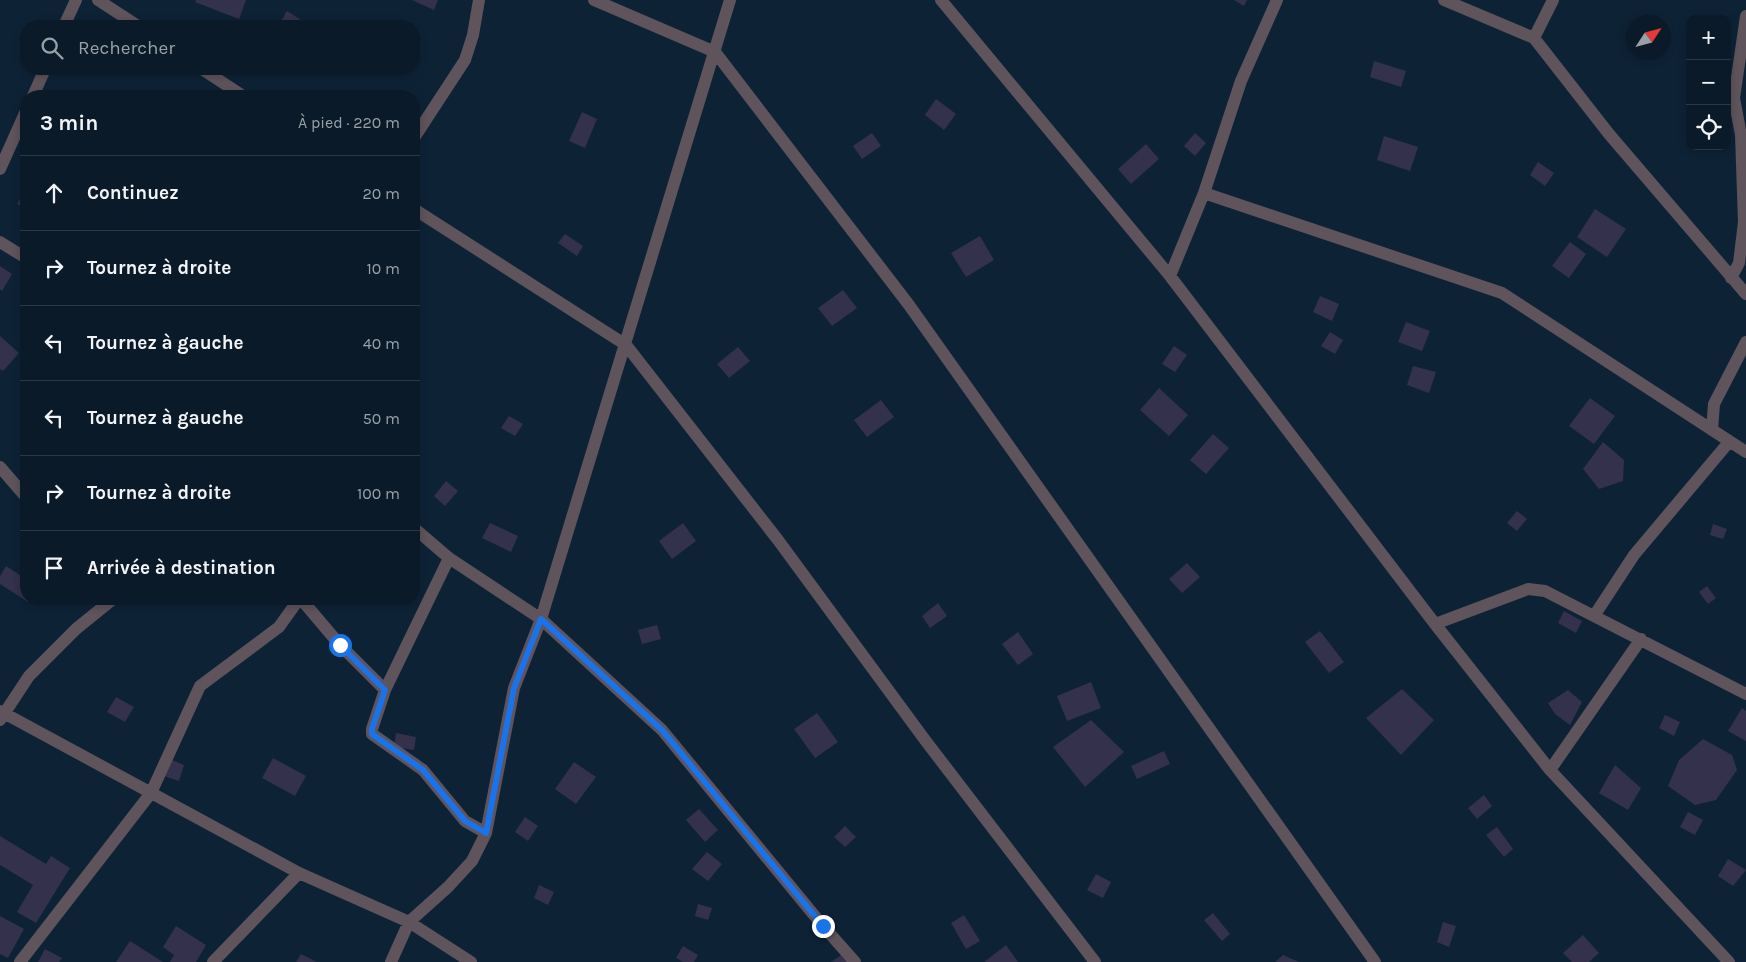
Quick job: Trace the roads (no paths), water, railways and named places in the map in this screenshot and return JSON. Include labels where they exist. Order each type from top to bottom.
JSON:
[{"type":"street","points":[[67,20],[76,0]]},
{"type":"street","points":[[98,0],[129,20]]},
{"type":"street","points":[[420,129],[465,60],[473,35],[479,0]]},
{"type":"street","points":[[594,0],[715,52],[909,305],[1375,962]]},
{"type":"street","points":[[391,962],[409,922],[448,887],[472,861],[486,833],[514,688],[541,619],[626,346],[730,0]]},
{"type":"street","points":[[941,0],[1170,276],[1435,624],[1550,770],[1729,962]]},
{"type":"street","points":[[1170,276],[1204,193],[1241,81],[1277,0]]},
{"type":"street","points":[[1444,0],[1534,38],[1609,134],[1746,294]]},
{"type":"street","points":[[1534,38],[1552,0]]},
{"type":"street","points":[[1731,278],[1738,263],[1744,222],[1743,155],[1734,98],[1746,16]]},
{"type":"street","points":[[36,90],[42,75]]},
{"type":"street","points":[[211,75],[234,90]]},
{"type":"street","points":[[0,169],[20,124]]},
{"type":"street","points":[[1204,193],[1502,292],[1746,452]]},
{"type":"street","points":[[420,213],[626,346],[778,540],[925,740],[1095,962]]},
{"type":"street","points":[[0,242],[20,254]]},
{"type":"street","points":[[1712,430],[1714,404],[1746,342]]},
{"type":"street","points":[[1594,616],[1634,555],[1729,442]]},
{"type":"street","points":[[0,467],[20,490]]},
{"type":"street","points":[[420,533],[449,558],[541,619],[662,730],[823,926],[855,962]]},
{"type":"street","points":[[449,558],[385,690],[372,734],[423,770],[465,821],[486,833]]},
{"type":"street","points":[[1435,624],[1528,589],[1545,591],[1746,694]]},
{"type":"street","points":[[106,605],[76,629],[29,676],[2,715],[150,792],[299,873],[409,922],[472,962]]},
{"type":"street","points":[[20,962],[150,792],[200,686],[279,627],[296,605]]},
{"type":"street","points":[[305,605],[340,645],[385,690]]},
{"type":"street","points":[[1550,770],[1641,639]]},
{"type":"street","points":[[213,962],[299,873]]}]
